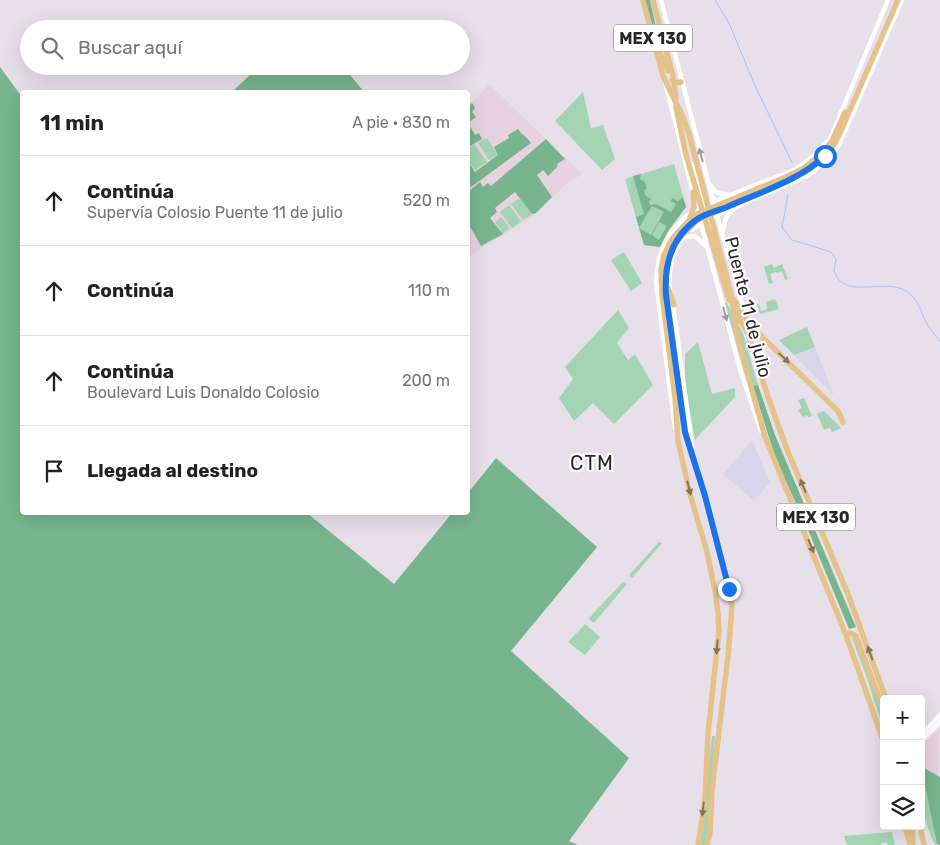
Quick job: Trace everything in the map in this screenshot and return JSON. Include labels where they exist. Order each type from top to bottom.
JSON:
[{"type":"main road","name":"MEX 130","points":[[643,0],[663,76]]},
{"type":"main road","name":"Puente 11 de julio","points":[[653,0],[674,83],[677,116],[686,159],[723,284],[731,304],[748,334]]},
{"type":"main road","points":[[712,790],[732,607],[723,565],[696,466],[687,444],[677,397],[660,284],[664,255],[672,239],[695,215],[788,176],[804,168],[822,153],[842,124],[898,0]]},
{"type":"main road","points":[[653,37],[672,81],[681,82]]},
{"type":"main road","name":"Puente 11 de julio","points":[[663,76],[689,134],[731,294],[738,340],[765,436]]},
{"type":"main road","points":[[674,305],[667,284],[665,262],[668,246],[678,230],[689,219],[694,206],[694,197],[686,159]]},
{"type":"main road","points":[[731,294],[751,326],[838,411],[843,422]]},
{"type":"main road","name":"MEX 130","points":[[748,334],[788,452],[848,594],[885,695]]},
{"type":"main road","points":[[677,397],[678,441],[715,591],[719,631],[698,845]]},
{"type":"main road","name":"MEX 130","points":[[765,436],[846,635],[883,740]]},
{"type":"main road","points":[[846,635],[850,633],[856,636],[880,700]]},
{"type":"main road","points":[[716,666],[718,674],[713,719],[714,721],[720,721]]},
{"type":"main road","points":[[707,845],[710,833],[716,734],[713,731],[708,733]]},
{"type":"main road","points":[[907,830],[912,845]]},
{"type":"main road","points":[[912,830],[912,845]]},
{"type":"main road","points":[[921,830],[925,844]]},
{"type":"street","name":"MEX 130","points":[[661,0],[726,251],[743,307],[748,334]]},
{"type":"street","points":[[684,218],[700,207],[794,170],[817,153],[830,139],[888,0]]},
{"type":"street","points":[[696,466],[688,421],[674,305],[670,290],[673,258],[680,241],[686,233],[708,219],[808,175],[828,159],[839,145],[898,0]]},
{"type":"street","name":"MEX 130","points":[[663,76],[686,159],[691,185],[700,207],[701,223],[740,369],[760,429],[765,436]]},
{"type":"street","points":[[686,159],[695,168],[700,207],[708,219],[714,238],[726,251]]},
{"type":"street","points":[[708,183],[717,193],[732,195]]},
{"type":"street","points":[[757,184],[757,191],[762,195]]},
{"type":"street","points":[[678,441],[674,423],[656,281],[658,264],[665,243],[691,206],[691,185]]},
{"type":"street","points":[[722,234],[726,218],[737,206]]},
{"type":"street","points":[[700,207],[717,215]]},
{"type":"street","points":[[680,241],[685,237],[694,236],[708,250]]},
{"type":"street","points":[[925,731],[940,716]]},
{"type":"street","points":[[922,740],[940,722]]},
{"type":"shaded area","points":[[489,84],[582,174],[565,185],[536,214],[470,256],[470,104]]},
{"type":"shaded area","points":[[815,347],[834,395],[794,355]]},
{"type":"shaded area","points":[[752,440],[770,482],[754,501],[723,474]]},
{"type":"shaded area","points":[[939,729],[940,845],[937,845],[925,782],[925,743]]},
{"type":"green space","points":[[645,0],[650,0],[662,54],[657,43]]},
{"type":"green space","points":[[0,67],[20,94],[20,515],[309,515],[394,584],[450,515],[470,515],[470,490],[496,458],[597,547],[511,651],[629,758],[569,841],[578,845],[0,845]]},
{"type":"green space","points":[[250,75],[350,75],[362,90],[234,90]]},
{"type":"green space","points":[[583,92],[591,128],[603,125],[615,159],[602,170],[555,121]]},
{"type":"green space","points":[[472,103],[475,108],[472,112],[476,117],[470,122],[470,105]]},
{"type":"green space","points":[[470,126],[475,135],[479,133],[482,139],[470,146]]},
{"type":"green space","points":[[518,129],[531,143],[471,187],[470,164],[475,172],[498,155],[494,147],[509,138],[508,135]]},
{"type":"green space","points":[[487,138],[498,155],[489,160],[478,143]]},
{"type":"green space","points":[[546,139],[565,159],[557,164],[558,166],[548,176],[543,170],[537,175],[552,197],[536,213],[532,214],[515,192],[495,208],[497,212],[490,218],[503,234],[481,246],[470,227],[470,190],[480,182],[483,187],[488,183],[491,186]]},
{"type":"green space","points":[[474,144],[487,162],[475,170],[470,163],[470,147]]},
{"type":"green space","points":[[674,164],[686,207],[668,231],[660,247],[644,245],[625,179]]},
{"type":"green space","points":[[641,174],[640,179],[645,182],[647,189],[644,190],[645,195],[651,199],[650,205],[656,204],[671,212],[676,204],[671,201],[672,198],[678,201],[683,197],[686,207],[668,231],[660,247],[644,245],[639,228],[636,217],[644,214],[633,176]],"holes":[[[652,206],[664,212],[651,235],[639,228]],[[659,222],[667,226],[659,240],[652,235]]]},
{"type":"green space","points":[[520,198],[532,214],[523,220],[511,204]]},
{"type":"green space","points":[[509,205],[521,221],[512,228],[500,212]]},
{"type":"green space","points":[[501,217],[510,228],[503,233],[495,222]]},
{"type":"green space","points":[[624,252],[642,283],[631,291],[611,260]]},
{"type":"green space","points":[[772,264],[774,268],[782,264],[788,279],[785,280],[782,271],[776,272],[770,274],[773,283],[769,284],[764,267]]},
{"type":"green space","points":[[775,299],[779,309],[760,314],[757,304],[759,304],[761,311],[767,309],[766,302]]},
{"type":"green space","points":[[725,303],[727,303],[743,334],[758,385],[753,386],[738,349]]},
{"type":"green space","points":[[618,310],[629,328],[617,343],[628,360],[635,354],[653,385],[614,424],[593,403],[574,421],[559,398],[573,379],[565,367]]},
{"type":"green space","points":[[807,327],[815,347],[794,355],[779,340]]},
{"type":"green space","points":[[698,342],[712,394],[735,388],[735,397],[695,440],[685,385],[685,354]]},
{"type":"green space","points":[[758,385],[775,435],[856,627],[849,629],[775,457],[753,386]]},
{"type":"green space","points":[[804,398],[812,416],[808,417],[807,415],[803,417],[798,410],[802,408],[798,400]]},
{"type":"green space","points":[[823,411],[841,428],[832,432],[830,428],[824,430],[817,414]]},
{"type":"green space","points":[[659,542],[662,543],[631,578],[630,574]]},
{"type":"green space","points":[[623,582],[627,584],[594,623],[591,621],[589,618]]},
{"type":"green space","points":[[585,624],[600,637],[585,655],[568,642]]},
{"type":"green space","points":[[852,638],[854,638],[880,706],[880,719]]},
{"type":"green space","points":[[712,736],[715,736],[710,812],[706,845],[701,845]]},
{"type":"green space","points":[[925,768],[940,777],[940,845],[937,844],[925,786]]},
{"type":"green space","points":[[925,782],[937,845],[935,845],[925,816]]},
{"type":"green space","points":[[892,832],[895,845],[888,845],[887,842],[881,843],[881,845],[847,845],[844,836]]},
{"type":"waterway","points":[[715,0],[729,23],[756,88],[792,162]]},
{"type":"waterway","points":[[788,195],[782,227],[792,240],[831,252],[836,259],[835,274],[846,285],[853,287],[887,286],[907,292],[915,299],[928,325],[940,341]]},
{"type":"district","name":"CTM","points":[[592,463]]},
{"type":"route","points":[[729,589],[705,496],[687,444],[666,295],[665,283],[668,259],[675,242],[697,220],[806,172],[825,156]]}]
